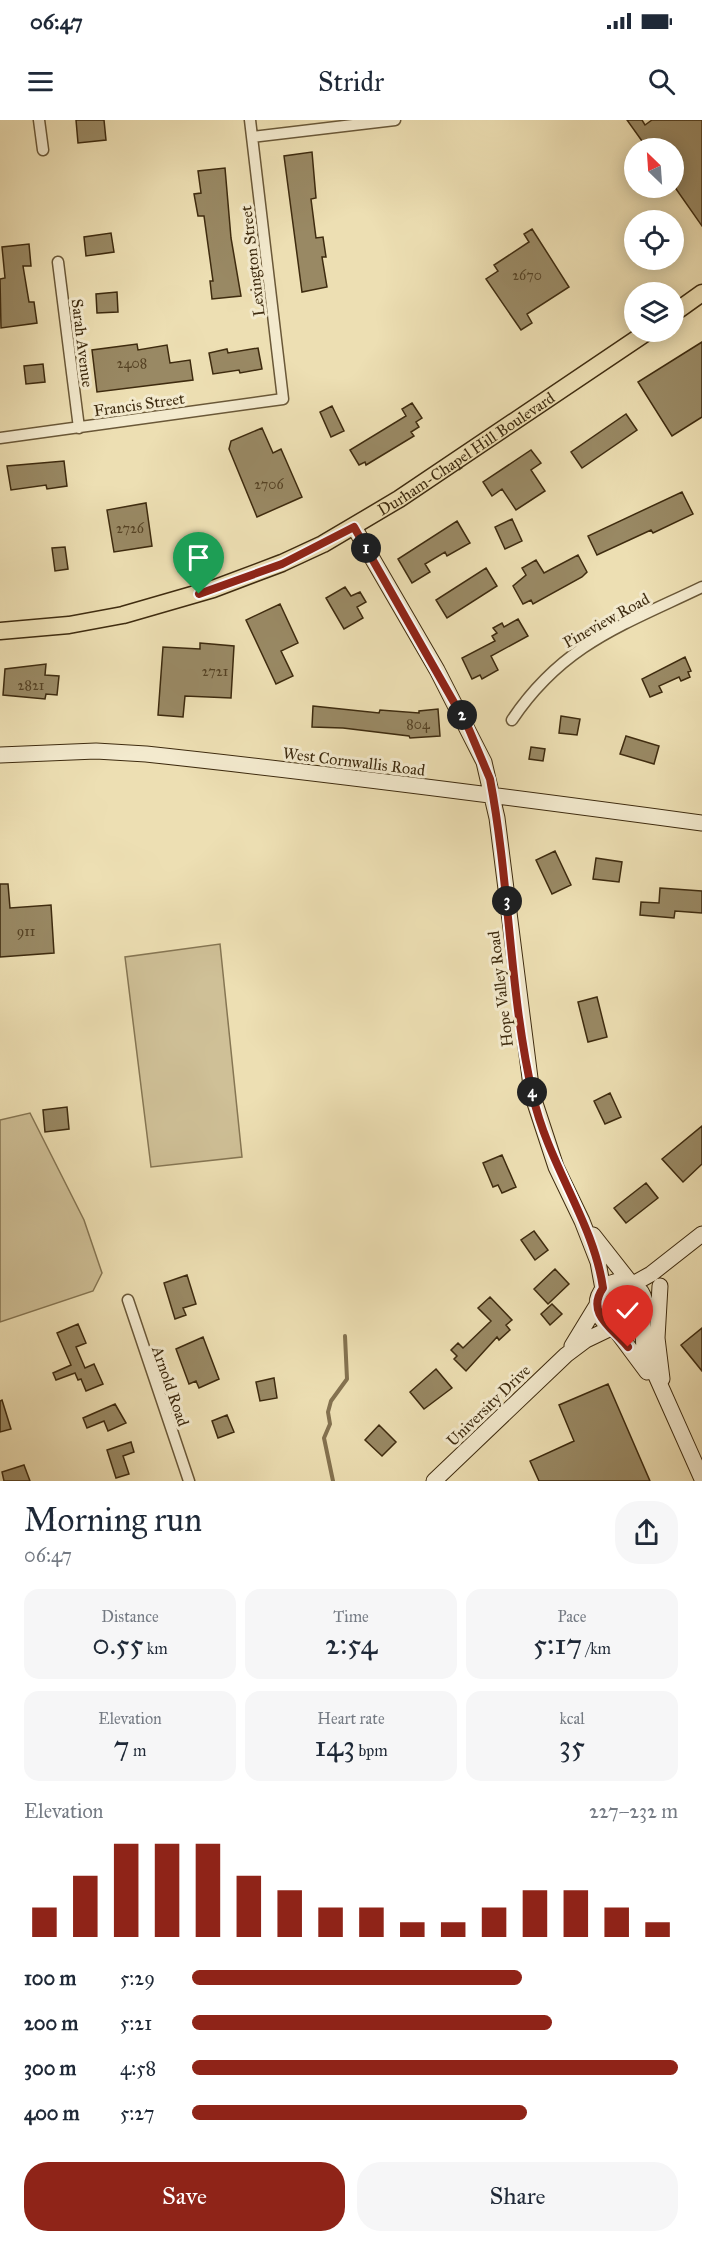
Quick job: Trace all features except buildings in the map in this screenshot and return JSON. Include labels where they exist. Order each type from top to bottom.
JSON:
[{"type":"main road","points":[[684,306],[702,293]]},
{"type":"main road","name":"Durham-Chapel Hill Boulevard","points":[[0,631],[92,621],[164,604],[258,574],[354,527],[502,431],[631,342]]},
{"type":"street","points":[[39,120],[43,150]]},
{"type":"street","name":"Lexington Street","points":[[250,120],[283,399]]},
{"type":"street","points":[[252,137],[395,120]]},
{"type":"street","name":"Sarah Avenue","points":[[58,262],[79,428]]},
{"type":"street","name":"Francis Street","points":[[0,438],[283,399]]},
{"type":"street","name":"Hope Valley Road","points":[[354,527],[468,727],[484,762],[493,796],[532,1094],[553,1159],[598,1262],[603,1288]]},
{"type":"street","name":"Pineview Road","points":[[512,720],[538,684],[576,651],[702,587]]},
{"type":"street","name":"West Cornwallis Road","points":[[0,755],[96,751],[146,754],[702,823]]},
{"type":"street","name":"Hope Valley Road","points":[[582,1221],[632,1283]]},
{"type":"street","points":[[632,1283],[682,1251],[702,1234]]},
{"type":"street","points":[[613,1328],[630,1328],[644,1312],[682,1251]]},
{"type":"street","points":[[663,1394],[613,1328],[600,1318],[597,1305],[603,1288],[617,1281],[632,1283],[642,1292],[644,1349],[702,1479]]},
{"type":"street","points":[[660,1286],[657,1338],[663,1394]]},
{"type":"street","name":"Arnold Road","points":[[128,1300],[189,1481]]},
{"type":"street","name":"University Drive","points":[[566,1355],[597,1305]]},
{"type":"street","name":"University Drive","points":[[434,1481],[566,1355],[586,1340],[613,1328]]},
{"type":"shaded area","points":[[220,944],[242,1157],[151,1167],[125,957]]},
{"type":"shaded area","points":[[30,1113],[84,1220],[102,1273],[93,1291],[0,1322],[0,1120]]},
{"type":"waterway","points":[[333,1481],[324,1438],[330,1424],[328,1412],[331,1401],[347,1379],[345,1336]]},
{"type":"route","points":[[199,594],[282,564],[354,527],[437,670],[477,745],[490,779],[497,818],[523,1038],[537,1115],[556,1167],[582,1221],[598,1262],[603,1288],[598,1297],[597,1312],[604,1323],[615,1329],[628,1347]]}]
